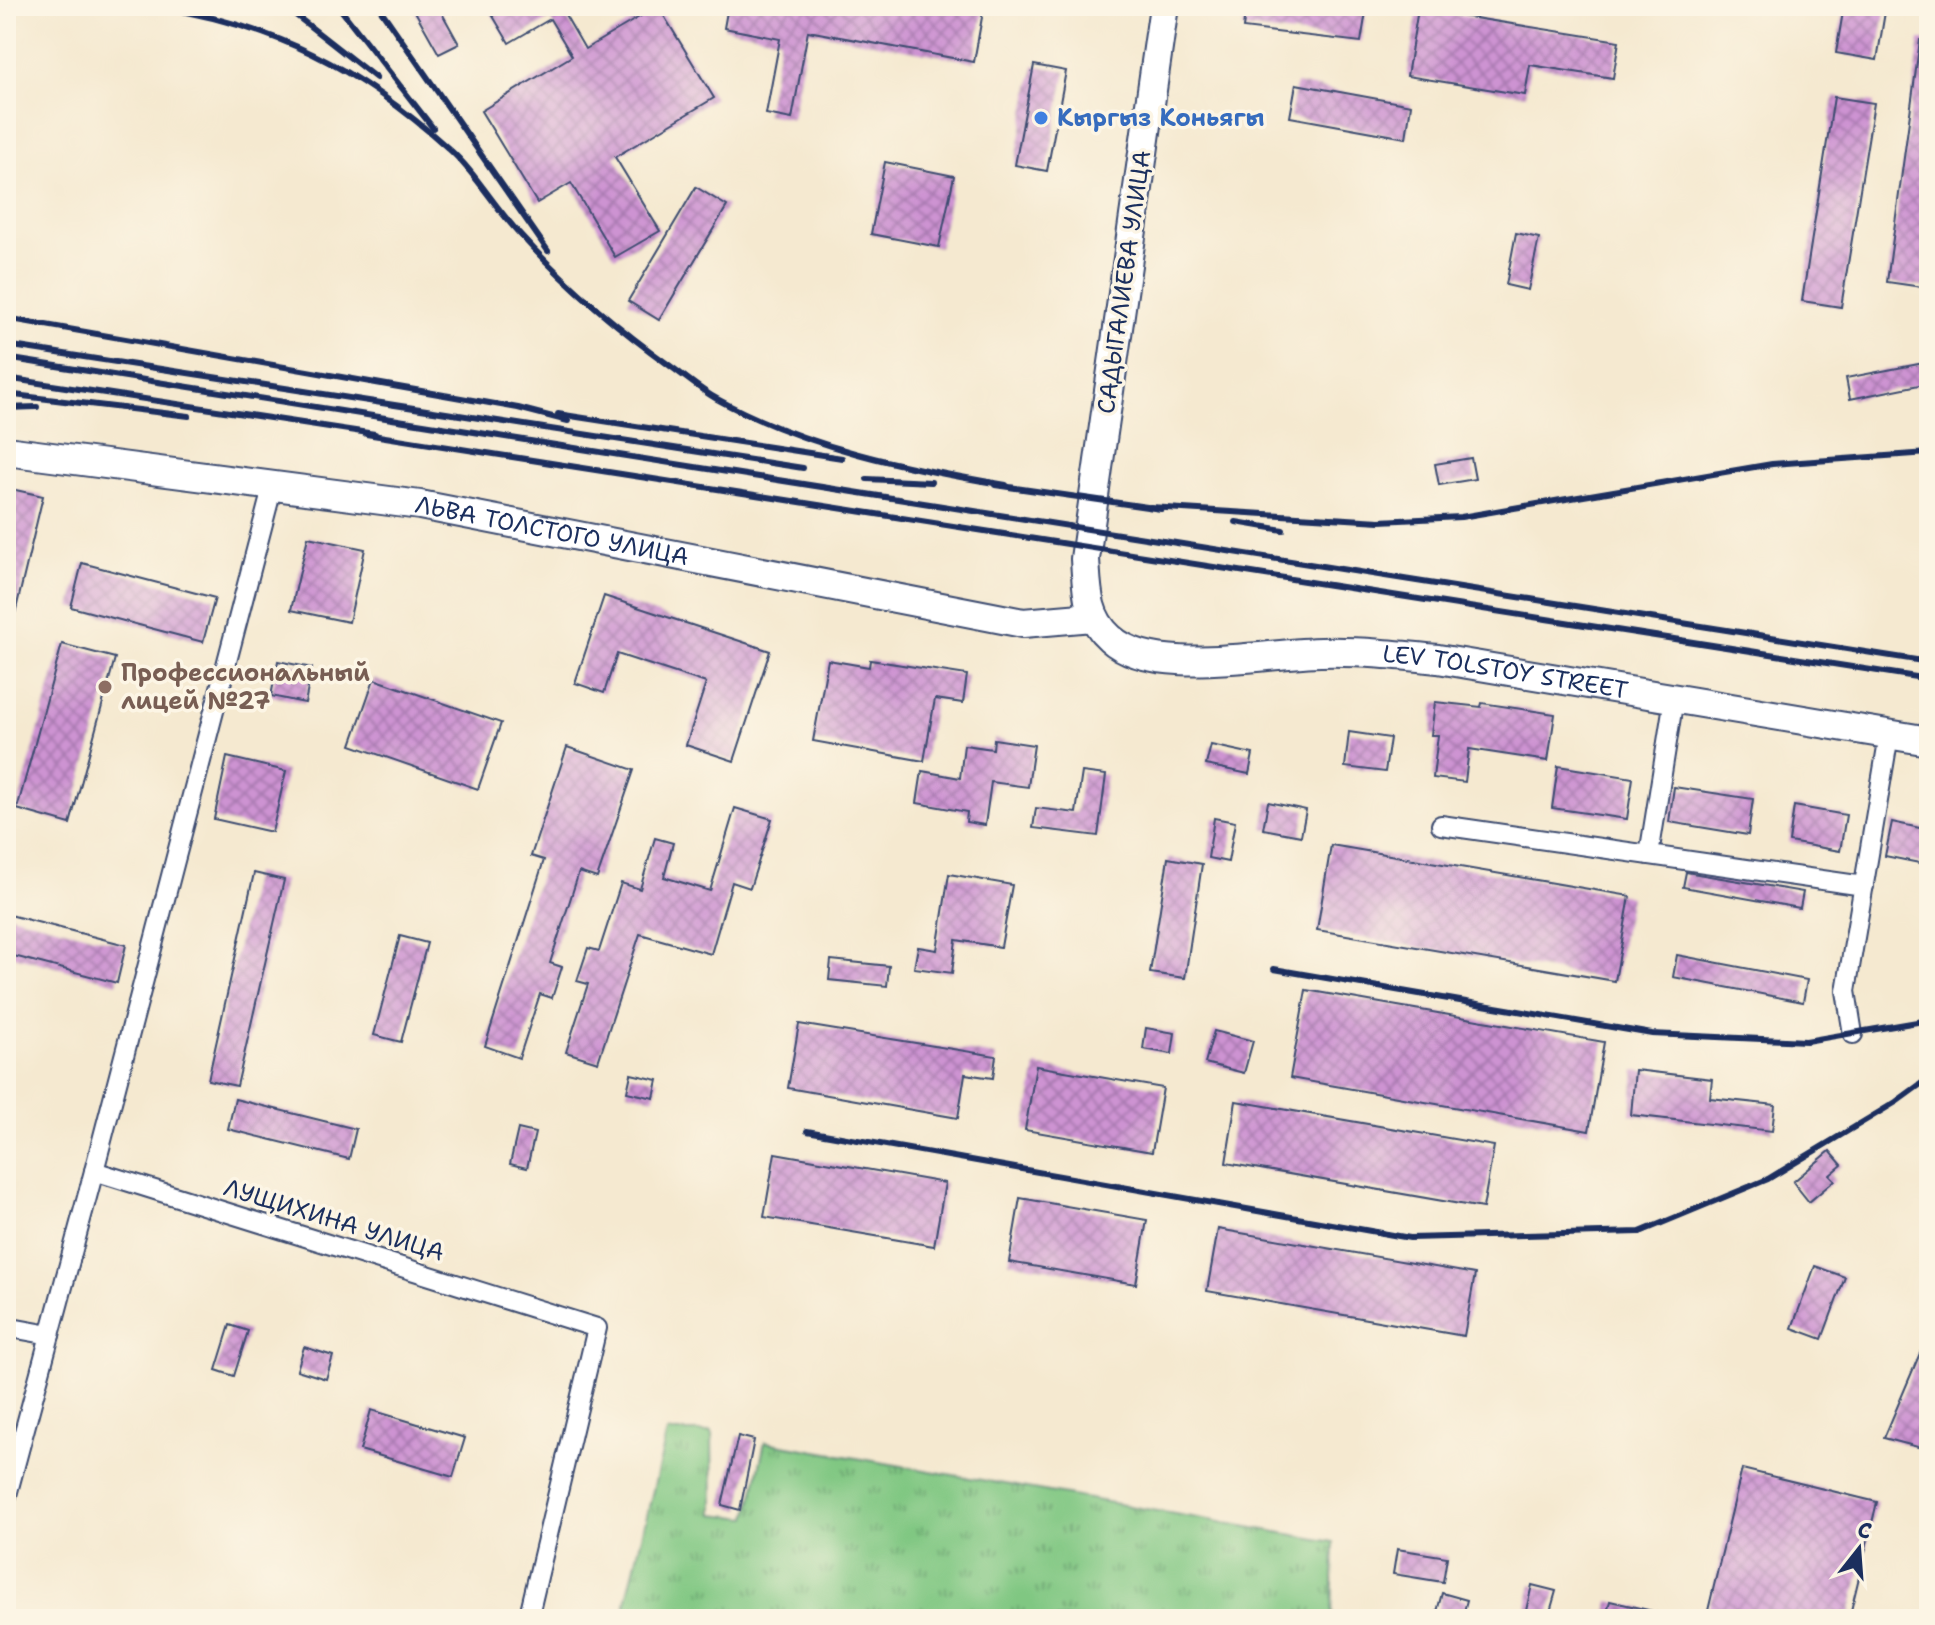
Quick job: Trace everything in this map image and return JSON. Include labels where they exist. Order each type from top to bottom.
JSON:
[{"type":"main road","name":"САДЫГАЛИЕВА УЛИЦА","points":[[1093,617],[1085,559],[1164,6]]},
{"type":"main road","name":"ЛЬВА ТОЛСТОГО УЛИЦА","points":[[6,451],[420,505],[566,531],[1023,623],[1093,617]]},
{"type":"main road","name":"LEV TOLSTOY STREET","points":[[1093,617],[1109,638],[1127,651],[1160,659],[1378,652],[1929,741]]},
{"type":"street","points":[[6,1499],[273,485]]},
{"type":"street","points":[[1649,855],[1674,698]]},
{"type":"street","points":[[1853,1034],[1846,991],[1889,735]]},
{"type":"street","points":[[1441,825],[1864,886]]},
{"type":"street","name":"ЛУЩИХИНА УЛИЦА","points":[[94,1171],[597,1328],[528,1619]]},
{"type":"street","points":[[6,1327],[50,1335]]},
{"type":"green space","points":[[667,1432],[712,1432],[713,1514],[748,1518],[765,1442],[1334,1542],[1332,1619],[622,1619]]},
{"type":"building","points":[[412,6],[438,6],[459,44],[439,54]]},
{"type":"building","points":[[487,6],[571,6],[563,11],[585,49],[658,6],[714,98],[615,157],[660,231],[615,257],[571,183],[537,203],[481,111],[572,56],[550,19],[509,43]]},
{"type":"building","points":[[728,6],[984,6],[974,62],[808,31],[792,119],[766,114],[780,39],[724,28]]},
{"type":"building","points":[[1246,6],[1367,6],[1361,42],[1243,28]]},
{"type":"building","points":[[1844,6],[1886,6],[1877,60],[1836,53]]},
{"type":"building","points":[[1418,9],[1619,41],[1613,78],[1530,65],[1525,95],[1407,76]]},
{"type":"building","points":[[1920,40],[1929,40],[1929,288],[1887,282]]},
{"type":"building","name":"Кыргыз Коньягы","points":[[1034,65],[1066,71],[1047,171],[1015,165]]},
{"type":"building","points":[[1296,84],[1411,105],[1406,138],[1290,117]]},
{"type":"building","points":[[1834,97],[1874,103],[1841,307],[1802,301]]},
{"type":"building","points":[[885,162],[954,176],[939,247],[871,234]]},
{"type":"building","points":[[696,187],[727,206],[659,320],[628,301]]},
{"type":"building","points":[[1516,233],[1539,238],[1528,290],[1506,285]]},
{"type":"building","points":[[1929,362],[1929,383],[1850,399],[1846,378]]},
{"type":"building","points":[[1471,458],[1475,479],[1439,485],[1435,464]]},
{"type":"building","points":[[11,489],[43,496],[12,626],[6,625],[6,510]]},
{"type":"building","points":[[308,537],[365,549],[349,622],[291,610]]},
{"type":"building","points":[[82,563],[215,598],[203,642],[71,607]]},
{"type":"building","points":[[604,596],[770,651],[734,761],[686,745],[706,683],[617,654],[604,693],[575,683]]},
{"type":"building","points":[[62,644],[115,658],[70,824],[17,809]]},
{"type":"building","points":[[828,660],[869,667],[870,660],[967,675],[963,703],[935,699],[924,761],[813,741]]},
{"type":"building","points":[[278,661],[312,668],[305,703],[271,696]]},
{"type":"building","points":[[374,679],[501,723],[478,789],[351,745]]},
{"type":"building","points":[[1435,702],[1481,707],[1482,703],[1555,714],[1548,761],[1469,749],[1465,782],[1433,778],[1438,735],[1431,735]]},
{"type":"building","points":[[1349,732],[1390,738],[1385,772],[1345,767]]},
{"type":"building","points":[[994,739],[1034,745],[1028,787],[991,782],[985,825],[966,822],[967,812],[917,803],[922,771],[960,778],[964,745],[993,749]]},
{"type":"building","points":[[1211,745],[1253,754],[1249,774],[1206,765]]},
{"type":"building","points":[[567,747],[634,770],[597,878],[579,872],[550,963],[562,967],[552,998],[540,994],[519,1058],[485,1046],[544,860],[531,856]]},
{"type":"building","points":[[227,757],[286,771],[272,832],[214,819]]},
{"type":"building","points":[[1558,766],[1633,778],[1627,819],[1552,808]]},
{"type":"building","points":[[1082,772],[1106,775],[1098,836],[1033,828],[1036,808],[1076,813]]},
{"type":"building","points":[[1674,787],[1753,799],[1748,835],[1669,822]]},
{"type":"building","points":[[1268,802],[1306,810],[1301,836],[1263,829]]},
{"type":"building","points":[[1794,806],[1846,815],[1840,851],[1789,842]]},
{"type":"building","points":[[735,808],[772,819],[750,888],[732,882],[711,954],[640,934],[598,1062],[566,1052],[588,984],[577,981],[588,948],[599,951],[621,883],[640,889],[655,838],[673,843],[664,877],[710,891]]},
{"type":"building","points":[[1214,818],[1235,822],[1228,862],[1208,858]]},
{"type":"building","points":[[1892,822],[1929,830],[1929,865],[1885,856]]},
{"type":"building","points":[[1331,845],[1630,896],[1615,981],[1317,930]]},
{"type":"building","points":[[1168,858],[1202,864],[1185,978],[1150,973]]},
{"type":"building","points":[[1686,872],[1803,892],[1800,908],[1683,887]]},
{"type":"building","points":[[254,873],[284,880],[237,1086],[208,1080]]},
{"type":"building","points":[[949,874],[1012,885],[1001,947],[956,940],[952,973],[914,968],[918,947],[937,950]]},
{"type":"building","points":[[6,914],[126,945],[117,983],[6,954]]},
{"type":"building","points":[[400,936],[427,943],[401,1042],[374,1035]]},
{"type":"building","points":[[1677,955],[1807,980],[1803,1002],[1673,977]]},
{"type":"building","points":[[831,960],[889,966],[887,986],[829,980]]},
{"type":"building","points":[[1306,990],[1604,1042],[1589,1131],[1290,1078]]},
{"type":"building","points":[[799,1024],[996,1056],[993,1078],[965,1074],[958,1118],[788,1088]]},
{"type":"building","points":[[1146,1028],[1175,1033],[1172,1054],[1143,1049]]},
{"type":"building","points":[[1214,1031],[1253,1041],[1244,1073],[1205,1063]]},
{"type":"building","points":[[1036,1066],[1163,1088],[1152,1152],[1025,1130]]},
{"type":"building","points":[[1635,1070],[1712,1079],[1710,1098],[1775,1105],[1772,1131],[1631,1115]]},
{"type":"building","points":[[631,1074],[658,1080],[654,1098],[627,1092]]},
{"type":"building","points":[[235,1099],[356,1129],[349,1159],[228,1129]]},
{"type":"building","points":[[1236,1101],[1494,1146],[1483,1208],[1226,1163]]},
{"type":"building","points":[[518,1129],[535,1133],[527,1168],[510,1164]]},
{"type":"building","points":[[1830,1151],[1842,1165],[1830,1175],[1835,1180],[1809,1202],[1793,1182]]},
{"type":"building","points":[[775,1153],[945,1183],[934,1246],[764,1217]]},
{"type":"building","points":[[1020,1198],[1147,1220],[1136,1284],[1009,1262]]},
{"type":"building","points":[[1218,1229],[1475,1274],[1464,1336],[1207,1291]]},
{"type":"building","points":[[1815,1266],[1845,1277],[1822,1339],[1792,1328]]},
{"type":"building","points":[[230,1325],[248,1331],[234,1376],[216,1370]]},
{"type":"building","points":[[1929,1332],[1929,1450],[1884,1438]]},
{"type":"building","points":[[304,1347],[333,1356],[326,1379],[297,1370]]},
{"type":"building","points":[[371,1410],[465,1438],[453,1477],[360,1450]]},
{"type":"building","points":[[738,1436],[754,1440],[740,1510],[722,1505]]},
{"type":"building","points":[[1742,1469],[1877,1502],[1849,1619],[1706,1619]]},
{"type":"building","points":[[1397,1549],[1447,1557],[1443,1582],[1393,1574]]},
{"type":"building","points":[[1532,1585],[1556,1591],[1548,1619],[1524,1619]]},
{"type":"building","points":[[1442,1593],[1467,1600],[1462,1619],[1435,1619]]},
{"type":"building","points":[[1610,1601],[1661,1613],[1660,1619],[1605,1619]]},
{"type":"railway","points":[[154,6],[197,14],[276,38],[312,54],[381,95],[458,158],[518,232],[572,287],[632,337],[717,399],[750,416],[821,443],[933,472],[1006,485]]},
{"type":"railway","points":[[284,6],[376,78]]},
{"type":"railway","points":[[338,6],[433,128]]},
{"type":"railway","points":[[378,6],[548,251]]},
{"type":"railway","points":[[6,318],[518,408],[568,421]]},
{"type":"railway","points":[[6,345],[803,468]]},
{"type":"railway","points":[[6,358],[1929,662]]},
{"type":"railway","points":[[6,378],[375,434]]},
{"type":"railway","points":[[6,394],[189,416]]},
{"type":"railway","points":[[6,408],[37,407]]},
{"type":"railway","points":[[558,414],[842,458]]},
{"type":"railway","points":[[366,434],[1929,679]]},
{"type":"railway","points":[[1150,507],[1380,521],[1461,517],[1772,464],[1929,453]]},
{"type":"railway","points":[[867,479],[931,482]]},
{"type":"railway","points":[[995,485],[1161,509]]},
{"type":"railway","points":[[1236,522],[1283,530]]},
{"type":"railway","points":[[1274,969],[1652,1034],[1806,1041],[1929,1020]]},
{"type":"railway","points":[[807,1131],[1410,1238],[1640,1232],[1768,1179],[1896,1102],[1929,1078]]},
{"type":"place","name":"Кыргыз Коньягы","points":[[1041,118]]},
{"type":"place","name":"Профессиональный лицей №27","points":[[105,687]]}]
